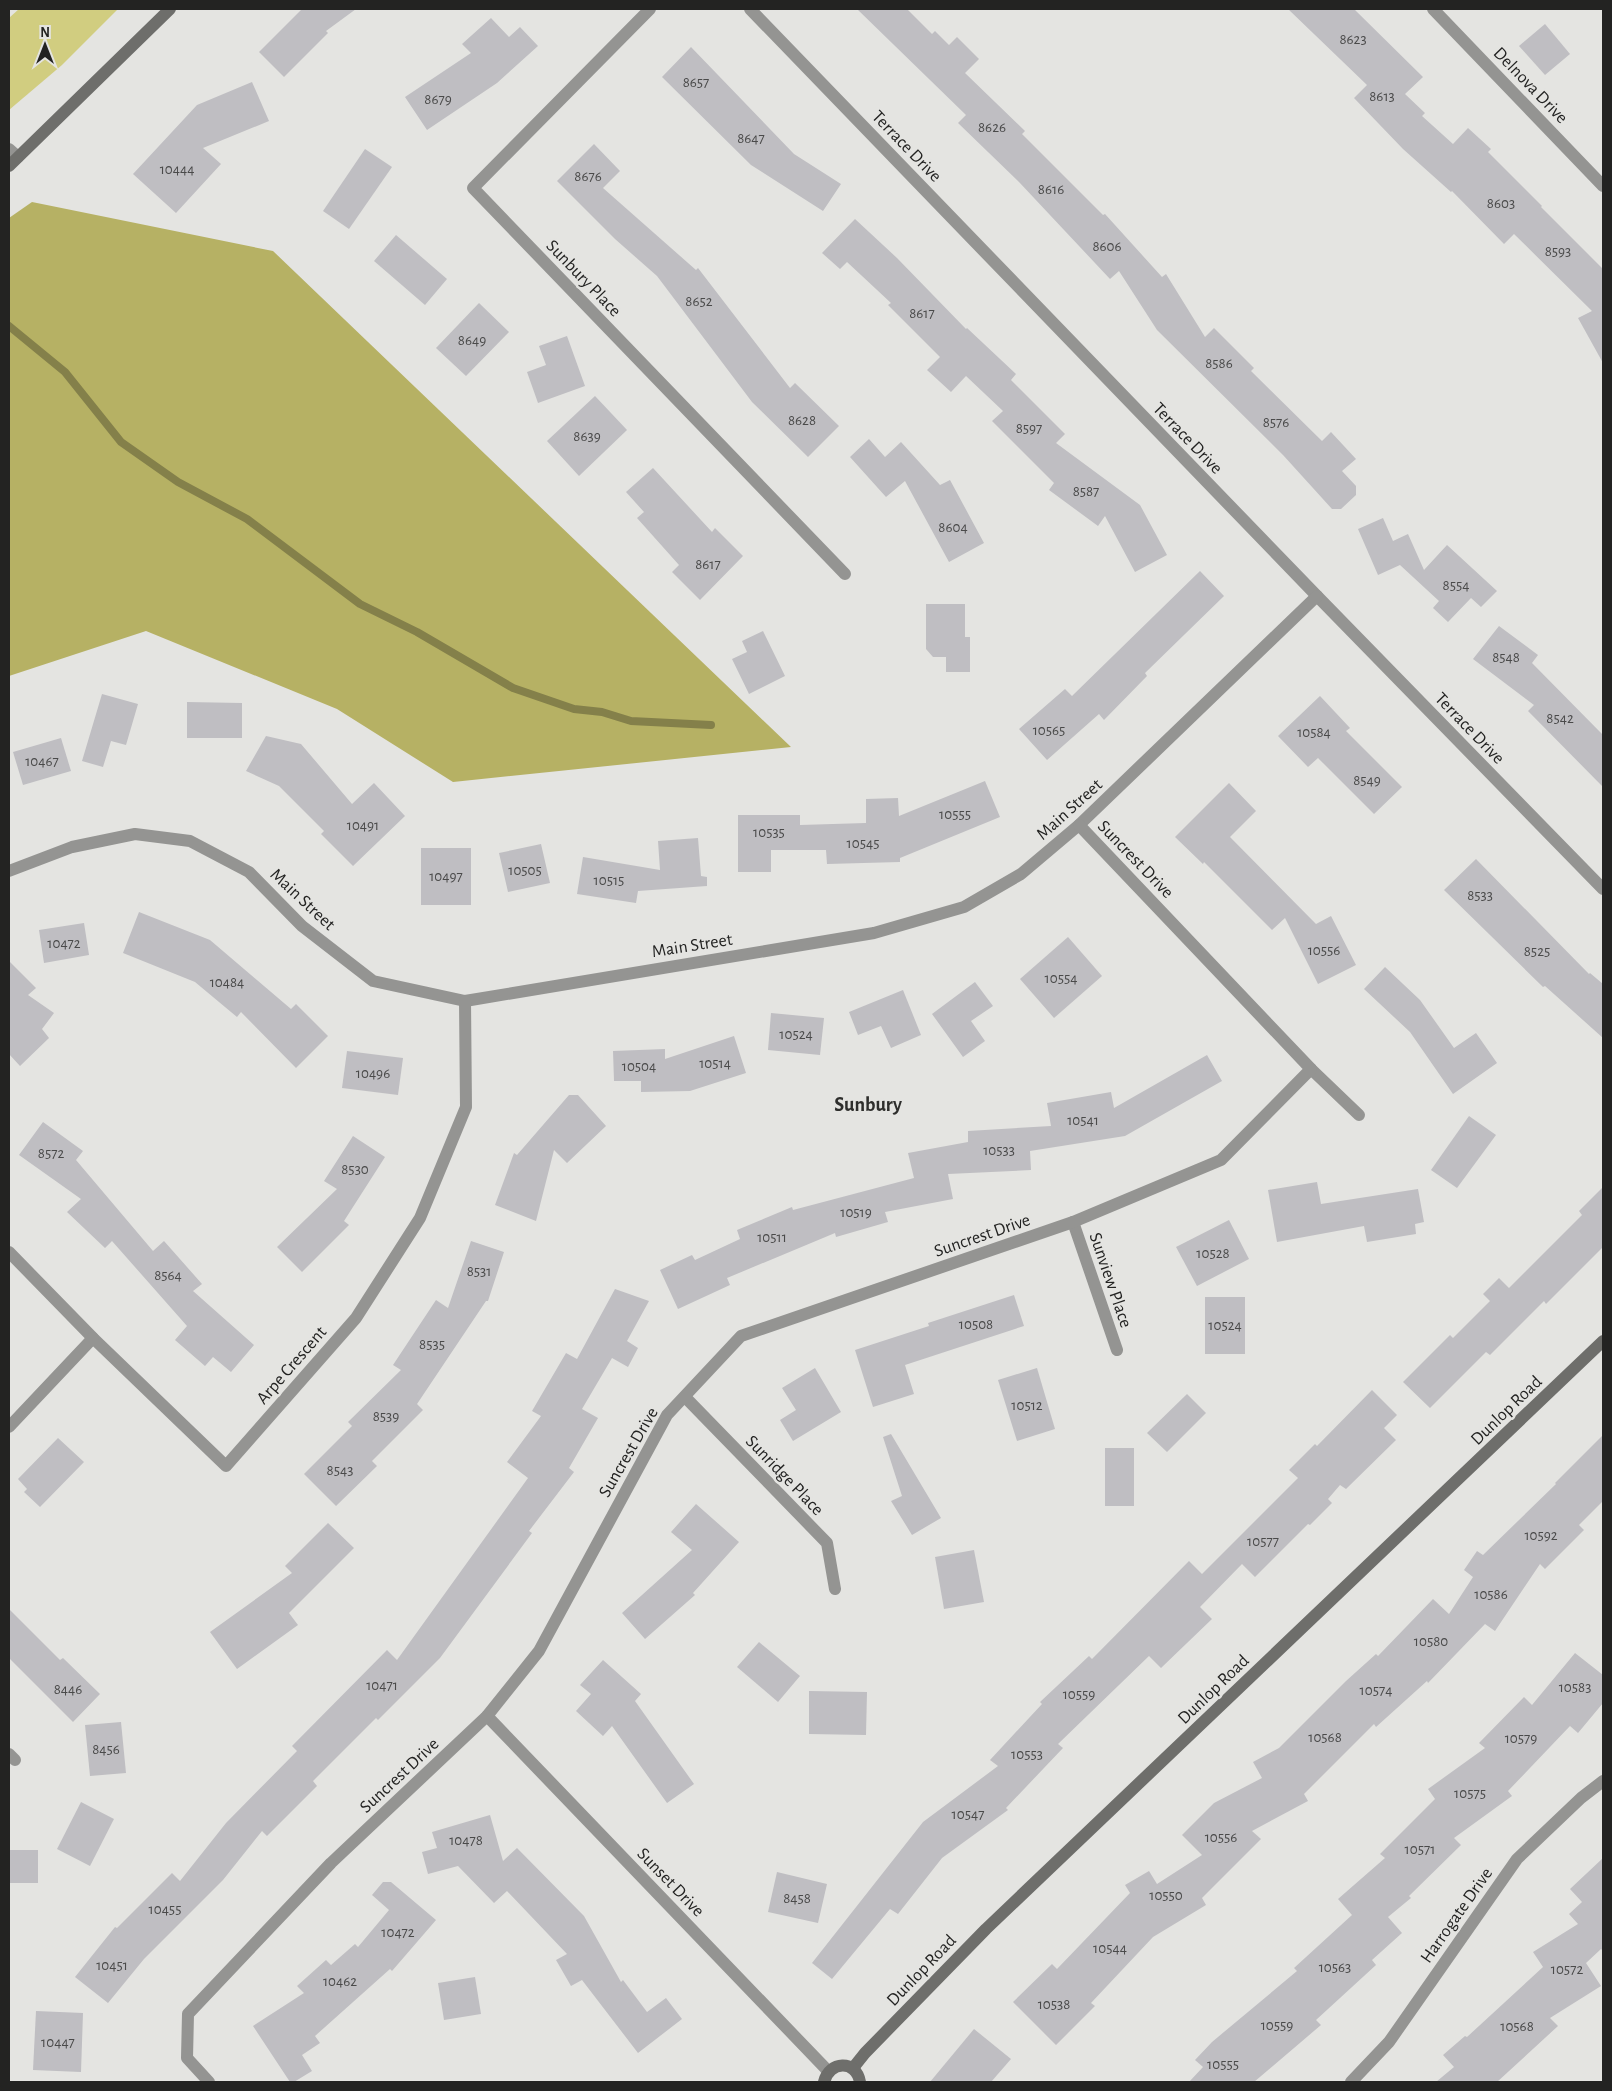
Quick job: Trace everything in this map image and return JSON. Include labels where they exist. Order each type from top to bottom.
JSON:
[{"type":"street","points":[[9,166],[14,153],[170,9]]},
{"type":"street","name":"Sunbury Place","points":[[650,9],[473,188],[845,574]]},
{"type":"street","name":"Terrace Drive","points":[[750,9],[1603,889]]},
{"type":"street","name":"Delnova Drive","points":[[1433,9],[1603,186]]},
{"type":"street","name":"Main Street","points":[[9,870],[72,847],[135,834],[190,841],[249,872],[302,926],[373,981],[465,1001],[874,933],[964,907],[1021,874],[1079,825],[1317,596]]},
{"type":"street","name":"Suncrest Drive","points":[[1079,825],[1311,1069],[1359,1115]]},
{"type":"street","name":"Arpe Crescent","points":[[9,1252],[93,1338],[226,1466],[356,1318],[420,1218],[466,1107],[465,1001]]},
{"type":"street","name":"Suncrest Drive","points":[[208,2082],[188,2058],[188,2014],[331,1863],[487,1716],[539,1651],[667,1415],[741,1336],[1073,1222],[1221,1160],[1311,1069]]},
{"type":"street","name":"Sunview Place","points":[[1073,1222],[1117,1350]]},
{"type":"street","points":[[9,1427],[93,1338]]},
{"type":"street","name":"Dunlop Road","points":[[853,2068],[865,2053],[986,1929],[1603,1342]]},
{"type":"street","name":"Sunridge Place","points":[[685,1397],[827,1543],[835,1589]]},
{"type":"street","name":"Sunset Drive","points":[[487,1716],[826,2077]]},
{"type":"street","name":"Harrogate Drive","points":[[1352,2082],[1390,2042],[1517,1858],[1603,1780]]},
{"type":"street","points":[[826,2077],[839,2065],[844,2065],[853,2068],[860,2082]]},
{"type":"shaded area","points":[[19,9],[118,9],[62,65],[9,110],[9,18]]},
{"type":"shaded area","points":[[32,202],[273,251],[791,747],[453,782],[337,709],[146,631],[9,676],[9,218]]},
{"type":"building","points":[[302,9],[356,9],[326,31],[328,33],[284,77],[259,52]]},
{"type":"building","points":[[857,9],[907,9],[932,34],[935,31],[949,45],[957,37],[979,59],[965,73],[1025,131],[1022,134],[1103,215],[1105,214],[1162,277],[1166,274],[1205,337],[1214,328],[1254,368],[1251,371],[1322,441],[1331,432],[1356,459],[1342,471],[1356,486],[1356,495],[1341,509],[1332,509],[1283,455],[1157,330],[1119,271],[1110,279],[1019,182],[958,123],[966,115]]},
{"type":"building","points":[[1288,9],[1354,9],[1423,77],[1405,94],[1425,113],[1422,116],[1453,144],[1468,128],[1491,149],[1488,152],[1603,269],[1603,363],[1578,318],[1592,311],[1514,234],[1504,244],[1452,191],[1403,149],[1354,98],[1367,85]]},
{"type":"building","points":[[491,18],[509,37],[520,27],[538,46],[497,83],[427,130],[405,97],[471,53],[462,44]]},
{"type":"building","points":[[1545,24],[1570,54],[1545,75],[1519,46]]},
{"type":"building","points":[[691,47],[794,154],[841,184],[823,211],[751,165],[662,77]]},
{"type":"building","points":[[252,82],[269,121],[203,148],[221,164],[176,213],[133,174],[197,105]]},
{"type":"building","points":[[594,144],[620,171],[603,188],[696,270],[698,268],[790,388],[795,383],[839,426],[808,457],[752,402],[657,276],[615,239],[557,181]]},
{"type":"building","points":[[365,149],[392,167],[349,229],[323,211]]},
{"type":"building","points":[[855,219],[897,258],[966,329],[1016,374],[1011,380],[1065,434],[1056,443],[1140,505],[1167,555],[1135,572],[1105,516],[1098,526],[1049,490],[1054,483],[992,421],[1003,411],[966,376],[951,392],[927,370],[940,357],[888,305],[891,303],[847,262],[840,269],[822,253]]},
{"type":"building","points":[[396,235],[447,279],[425,305],[374,261]]},
{"type":"building","points":[[479,303],[509,332],[466,376],[436,348]]},
{"type":"building","points":[[567,336],[585,386],[538,403],[527,372],[546,365],[539,346]]},
{"type":"building","points":[[595,396],[627,430],[579,476],[547,441]]},
{"type":"building","points":[[869,439],[885,457],[901,442],[940,485],[950,480],[984,543],[949,562],[905,481],[886,497],[850,457]]},
{"type":"building","points":[[653,468],[712,532],[715,528],[743,556],[700,600],[672,572],[679,565],[637,518],[644,512],[626,492]]},
{"type":"building","points":[[1383,518],[1393,541],[1408,534],[1424,570],[1447,545],[1497,591],[1481,607],[1471,598],[1448,622],[1433,608],[1439,601],[1400,565],[1378,575],[1358,529]]},
{"type":"building","points":[[1200,571],[1224,596],[1145,673],[1147,676],[1104,720],[1099,714],[1047,760],[1019,729],[1065,689],[1072,696]]},
{"type":"building","points":[[926,604],[965,604],[965,637],[970,637],[970,672],[946,672],[946,657],[933,657],[926,649]]},
{"type":"building","points":[[1499,626],[1538,655],[1532,663],[1603,735],[1603,787],[1528,711],[1534,705],[1473,659]]},
{"type":"building","points":[[763,631],[785,676],[749,694],[732,659],[747,652],[742,641]]},
{"type":"building","points":[[102,694],[138,704],[126,745],[111,741],[103,767],[82,761]]},
{"type":"building","points":[[1320,696],[1350,728],[1346,731],[1402,787],[1374,814],[1318,758],[1308,767],[1278,736]]},
{"type":"building","points":[[187,702],[242,703],[242,738],[187,738]]},
{"type":"building","points":[[266,736],[301,744],[352,804],[374,783],[405,816],[353,866],[321,834],[324,831],[279,786],[246,771]]},
{"type":"building","points":[[61,738],[71,771],[23,785],[13,752]]},
{"type":"building","points":[[985,781],[1000,817],[900,858],[900,862],[827,864],[826,850],[771,850],[771,872],[738,872],[738,815],[800,815],[800,825],[866,823],[866,799],[898,798],[899,816]]},
{"type":"building","points":[[1229,783],[1256,811],[1230,837],[1316,924],[1331,916],[1356,965],[1318,984],[1285,918],[1272,930],[1204,862],[1203,864],[1175,837]]},
{"type":"building","points":[[698,838],[701,876],[707,877],[707,886],[638,891],[636,903],[577,894],[583,857],[660,870],[658,841]]},
{"type":"building","points":[[541,844],[550,883],[508,892],[499,853]]},
{"type":"building","points":[[421,848],[471,848],[471,905],[421,905]]},
{"type":"building","points":[[1476,859],[1589,974],[1603,984],[1603,1038],[1545,986],[1543,987],[1444,890]]},
{"type":"building","points":[[139,912],[210,940],[291,1009],[296,1004],[328,1036],[296,1068],[241,1012],[237,1017],[195,982],[123,953]]},
{"type":"building","points":[[84,923],[89,955],[44,963],[39,930]]},
{"type":"building","points":[[1068,937],[1102,976],[1054,1018],[1020,979]]},
{"type":"building","points":[[9,961],[36,988],[28,995],[54,1013],[42,1029],[49,1038],[20,1066],[9,1054]]},
{"type":"building","points":[[1385,967],[1420,1000],[1454,1048],[1476,1033],[1497,1063],[1453,1094],[1410,1032],[1364,989]]},
{"type":"building","points":[[975,982],[993,1006],[971,1021],[985,1041],[963,1057],[932,1014]]},
{"type":"building","points":[[903,990],[921,1035],[891,1048],[881,1026],[858,1035],[849,1012]]},
{"type":"building","points":[[771,1013],[824,1018],[820,1055],[768,1050]]},
{"type":"building","points":[[734,1036],[746,1073],[690,1091],[641,1092],[641,1081],[614,1081],[613,1051],[665,1049],[665,1059]]},
{"type":"building","points":[[347,1051],[403,1058],[398,1095],[342,1088]]},
{"type":"building","points":[[1207,1055],[1222,1081],[1125,1136],[1030,1151],[1031,1170],[948,1174],[953,1199],[885,1212],[888,1222],[836,1237],[835,1233],[727,1278],[730,1285],[678,1309],[660,1270],[692,1255],[695,1260],[740,1239],[737,1230],[792,1207],[793,1210],[914,1178],[908,1153],[968,1142],[968,1131],[1051,1126],[1047,1103],[1111,1092],[1114,1108]]},
{"type":"building","points":[[569,1095],[578,1095],[606,1126],[567,1163],[554,1150],[536,1221],[495,1205],[514,1153],[517,1155]]},
{"type":"building","points":[[1469,1116],[1496,1135],[1457,1188],[1431,1170]]},
{"type":"building","points":[[43,1122],[83,1151],[76,1160],[153,1251],[164,1241],[202,1284],[193,1291],[254,1345],[231,1372],[213,1357],[205,1366],[175,1340],[187,1326],[112,1241],[105,1248],[67,1212],[81,1199],[19,1155]]},
{"type":"building","points":[[353,1136],[385,1157],[344,1221],[349,1225],[302,1272],[277,1247],[337,1189],[324,1181]]},
{"type":"building","points":[[1317,1182],[1321,1204],[1418,1189],[1424,1222],[1415,1224],[1416,1234],[1367,1242],[1364,1226],[1277,1242],[1268,1190]]},
{"type":"building","points":[[1603,1187],[1603,1247],[1546,1304],[1544,1301],[1490,1355],[1486,1352],[1430,1408],[1403,1382],[1450,1335],[1453,1338],[1490,1301],[1483,1294],[1499,1278],[1509,1288],[1582,1215],[1579,1211]]},
{"type":"building","points":[[1229,1220],[1249,1259],[1197,1286],[1176,1247]]},
{"type":"building","points":[[471,1241],[504,1252],[488,1301],[486,1301],[417,1404],[423,1410],[372,1461],[377,1466],[336,1506],[304,1474],[352,1426],[348,1422],[401,1370],[393,1365],[436,1300],[448,1308]]},
{"type":"building","points":[[615,1289],[649,1301],[627,1341],[638,1348],[628,1367],[612,1358],[582,1409],[598,1418],[569,1468],[574,1472],[529,1531],[532,1533],[440,1658],[313,1781],[317,1786],[267,1836],[262,1831],[223,1880],[144,1959],[108,2003],[75,1977],[115,1927],[117,1928],[172,1873],[180,1881],[226,1823],[297,1751],[292,1746],[387,1650],[397,1660],[528,1478],[507,1462],[541,1416],[532,1411],[566,1353],[577,1359]]},
{"type":"building","points":[[1014,1295],[1024,1326],[905,1365],[914,1394],[873,1407],[855,1350],[929,1326],[928,1323]]},
{"type":"building","points":[[1205,1297],[1245,1297],[1245,1354],[1205,1354]]},
{"type":"building","points":[[815,1368],[841,1412],[793,1441],[780,1420],[796,1410],[782,1388]]},
{"type":"building","points":[[1037,1368],[1055,1429],[1017,1441],[998,1380]]},
{"type":"building","points":[[1372,1390],[1397,1415],[1384,1428],[1396,1440],[1346,1489],[1340,1485],[1328,1499],[1332,1503],[1255,1577],[1242,1564],[1200,1607],[1212,1619],[1161,1668],[1149,1656],[1058,1744],[1063,1748],[1006,1808],[1008,1810],[942,1858],[898,1914],[890,1909],[832,1979],[812,1963],[923,1822],[998,1766],[990,1760],[1042,1704],[1040,1702],[1089,1656],[1092,1659],[1189,1561],[1202,1574],[1298,1478],[1289,1470],[1315,1444],[1317,1446]]},
{"type":"building","points":[[1187,1394],[1206,1413],[1167,1452],[1147,1433]]},
{"type":"building","points":[[891,1434],[941,1518],[912,1535],[891,1501],[902,1496],[883,1437]]},
{"type":"building","points":[[1603,1435],[1603,1501],[1579,1525],[1584,1530],[1545,1569],[1540,1564],[1495,1631],[1485,1624],[1428,1683],[1427,1681],[1376,1727],[1374,1724],[1304,1794],[1308,1801],[1252,1831],[1261,1839],[1202,1898],[1206,1905],[1153,1937],[1091,2003],[1095,2006],[1056,2045],[1013,2002],[1052,1964],[1057,1969],[1130,1893],[1125,1885],[1149,1871],[1157,1884],[1202,1855],[1182,1835],[1214,1803],[1262,1778],[1253,1762],[1279,1748],[1346,1681],[1376,1654],[1378,1656],[1433,1599],[1449,1614],[1473,1577],[1464,1570],[1477,1551],[1483,1555]]},
{"type":"building","points":[[58,1438],[84,1462],[40,1507],[24,1492],[27,1489],[18,1479]]},
{"type":"building","points":[[1105,1448],[1134,1448],[1134,1506],[1105,1506]]},
{"type":"building","points":[[696,1504],[739,1542],[693,1593],[695,1595],[645,1639],[622,1613],[692,1550],[671,1532]]},
{"type":"building","points":[[328,1523],[354,1548],[289,1613],[298,1625],[237,1669],[210,1632],[292,1573],[285,1566]]},
{"type":"building","points":[[974,1550],[984,1602],[944,1609],[935,1557]]},
{"type":"building","points":[[9,1609],[60,1660],[63,1658],[100,1694],[73,1722],[9,1658]]},
{"type":"building","points":[[759,1642],[800,1676],[778,1702],[737,1667]]},
{"type":"building","points":[[1575,1653],[1603,1675],[1603,1703],[1578,1733],[1570,1726],[1508,1791],[1512,1796],[1454,1838],[1461,1845],[1409,1896],[1411,1898],[1388,1917],[1402,1933],[1372,1960],[1376,1965],[1316,2020],[1321,2025],[1254,2082],[1189,2082],[1203,2067],[1195,2060],[1212,2042],[1297,1971],[1294,1968],[1352,1915],[1338,1899],[1385,1858],[1380,1854],[1435,1799],[1428,1789],[1485,1748],[1479,1743],[1524,1697],[1532,1705]]},
{"type":"building","points":[[603,1660],[641,1694],[635,1701],[694,1784],[667,1803],[612,1726],[603,1736],[576,1711],[591,1694],[580,1685]]},
{"type":"building","points":[[809,1691],[867,1692],[866,1735],[809,1734]]},
{"type":"building","points":[[121,1722],[126,1773],[90,1776],[85,1725]]},
{"type":"building","points":[[81,1802],[114,1819],[90,1866],[57,1849]]},
{"type":"building","points":[[490,1815],[503,1861],[517,1848],[584,1916],[621,1982],[623,1980],[647,2012],[666,1998],[682,2019],[638,2053],[582,1980],[571,1986],[556,1960],[567,1954],[507,1891],[494,1903],[458,1866],[428,1874],[422,1852],[437,1848],[432,1832]]},
{"type":"building","points":[[9,1850],[38,1850],[38,1883],[9,1883]]},
{"type":"building","points":[[1603,1858],[1603,1951],[1601,1949],[1586,1963],[1601,1986],[1550,2018],[1558,2026],[1497,2082],[1436,2082],[1454,2067],[1443,2055],[1465,2036],[1467,2037],[1543,1967],[1533,1952],[1578,1924],[1569,1914],[1582,1902],[1570,1889]]},
{"type":"building","points":[[777,1872],[827,1884],[818,1923],[768,1912]]},
{"type":"building","points":[[383,1882],[391,1882],[436,1920],[392,1971],[390,1969],[315,2036],[320,2043],[302,2055],[312,2071],[294,2082],[290,2082],[253,2026],[304,1993],[297,1986],[326,1960],[331,1965],[355,1944],[358,1947],[389,1910],[372,1895]]},
{"type":"building","points":[[475,1977],[481,2014],[444,2020],[438,1983]]},
{"type":"building","points":[[36,2011],[83,2013],[81,2072],[33,2070]]},
{"type":"building","points":[[974,2029],[1011,2059],[991,2082],[930,2082]]},
{"type":"waterway","points":[[9,326],[65,372],[121,442],[178,482],[247,519],[360,604],[417,632],[513,688],[574,709],[602,712],[631,721],[711,725]]},
{"type":"district","name":"Sunbury","points":[[868,1104]]}]
